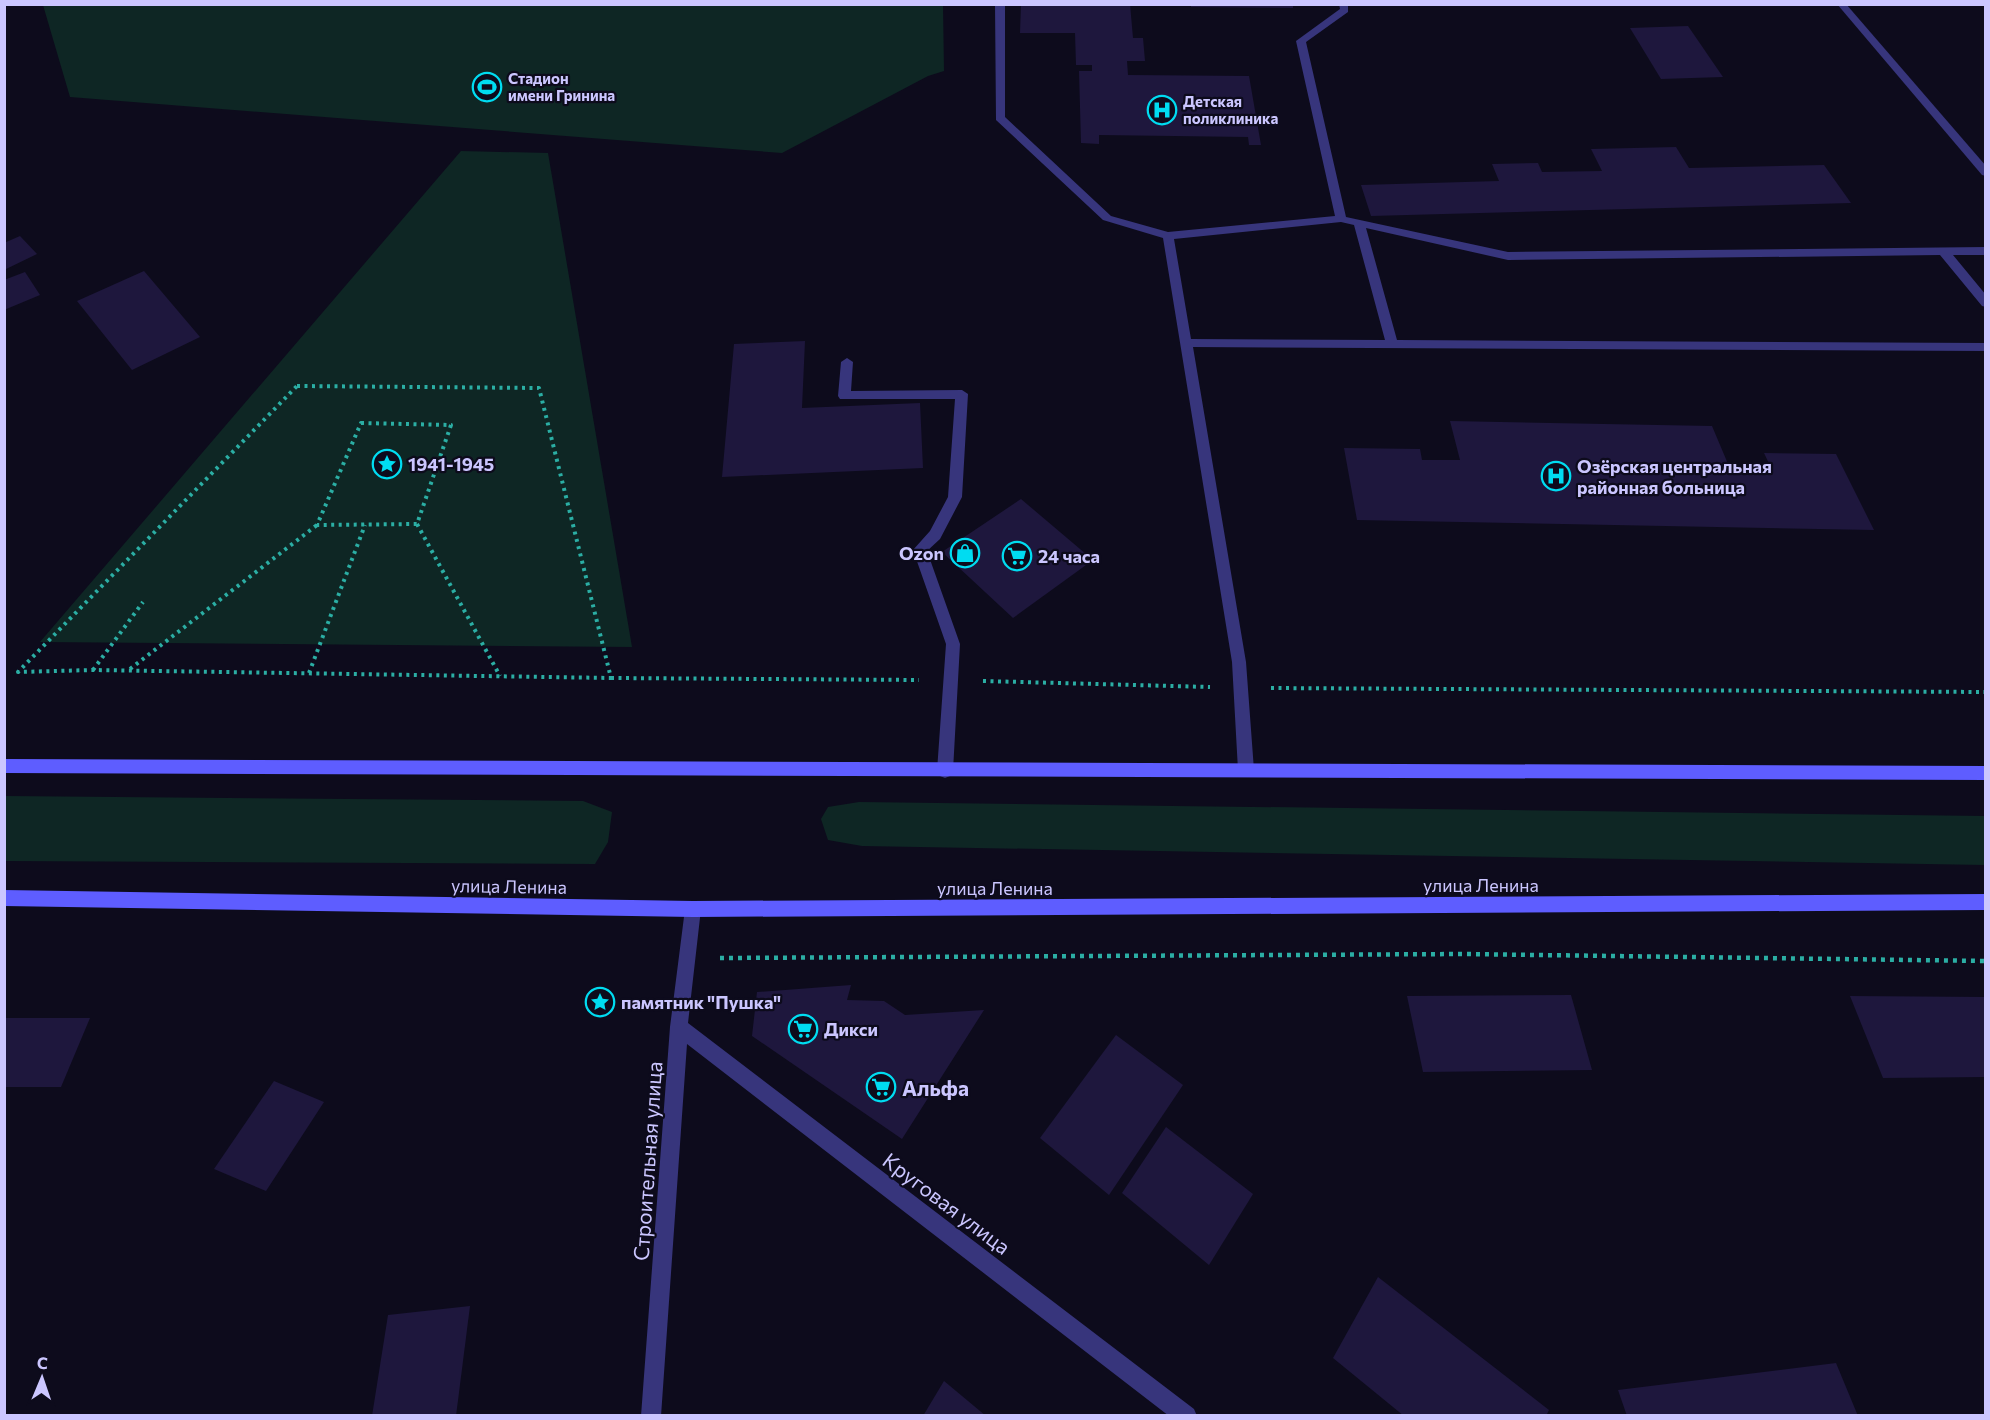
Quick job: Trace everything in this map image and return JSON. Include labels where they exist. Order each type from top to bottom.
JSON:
[{"type":"main road","points":[[4,766],[1986,773]]},
{"type":"main road","name":"улица Ленина","points":[[4,898],[693,909],[1986,902]]},
{"type":"street","points":[[1000,4],[1000,118],[1107,218],[1168,236],[1341,219],[1508,256],[1986,251]]},
{"type":"street","points":[[1341,219],[1300,41],[1345,10],[1343,4]]},
{"type":"street","points":[[1841,4],[1986,173]]},
{"type":"street","points":[[1359,223],[1392,345]]},
{"type":"street","points":[[1168,236],[1239,662],[1246,770]]},
{"type":"street","points":[[1944,252],[1986,303]]},
{"type":"street","points":[[1185,344],[1986,347]]},
{"type":"street","points":[[847,362],[844,396],[962,394],[955,497],[935,535],[920,550],[953,644],[945,771]]},
{"type":"street","name":"Строительная улица","points":[[651,1416],[679,1027],[693,909]]},
{"type":"street","name":"Круговая улица","points":[[679,1027],[1187,1416]]},
{"type":"path","points":[[611,678],[539,388],[297,386],[18,672],[130,669],[611,678],[952,680],[1240,687],[1986,692]]},
{"type":"path","points":[[130,669],[317,525],[361,423],[451,425],[417,524],[500,676]]},
{"type":"path","points":[[317,525],[417,524]]},
{"type":"path","points":[[309,673],[365,525]]},
{"type":"path","points":[[93,670],[143,602]]},
{"type":"path","points":[[687,958],[1464,954],[1986,961]]},
{"type":"green space","name":"Стадион имени Гринина","points":[[43,5],[943,5],[944,71],[928,76],[782,153],[70,97]]},
{"type":"green space","points":[[461,151],[548,153],[632,647],[40,642]]},
{"type":"green space","points":[[5,796],[583,801],[612,812],[608,842],[595,864],[5,861]]},
{"type":"green space","points":[[859,802],[1985,816],[1985,865],[862,846],[828,840],[821,819],[828,807]]},
{"type":"building","points":[[1021,4],[1130,4],[1133,38],[1143,38],[1145,61],[1127,61],[1128,75],[1249,76],[1261,145],[1249,145],[1248,137],[1099,135],[1099,144],[1081,143],[1079,71],[1092,71],[1092,65],[1076,65],[1075,33],[1020,33]]},
{"type":"building","points":[[1191,4],[1293,4],[1293,8],[1191,7]]},
{"type":"building","points":[[1688,26],[1723,77],[1661,79],[1630,28]]},
{"type":"building","points":[[1676,147],[1689,168],[1824,165],[1851,203],[1371,216],[1361,185],[1499,181],[1492,164],[1538,163],[1542,172],[1602,171],[1591,149]]},
{"type":"building","points":[[20,236],[37,254],[4,270],[4,243]]},
{"type":"building","points":[[144,271],[200,337],[132,370],[77,301]]},
{"type":"building","points":[[25,272],[40,295],[4,310],[4,280]]},
{"type":"building","points":[[805,341],[802,408],[920,403],[923,468],[722,477],[734,344]]},
{"type":"building","points":[[1450,421],[1712,426],[1731,471],[1773,472],[1764,453],[1836,454],[1874,530],[1357,520],[1344,448],[1420,449],[1422,460],[1460,460]]},
{"type":"building","name":"24 часа","points":[[1021,499],[1093,560],[1013,618],[942,552]]},
{"type":"building","name":"Альфа","points":[[851,985],[847,1000],[884,1001],[905,1015],[984,1010],[902,1139],[752,1036],[757,992]]},
{"type":"building","points":[[1571,995],[1592,1070],[1423,1072],[1407,996]]},
{"type":"building","points":[[1850,996],[1986,997],[1986,1077],[1883,1078]]},
{"type":"building","points":[[4,1018],[90,1018],[61,1087],[4,1087]]},
{"type":"building","points":[[1116,1035],[1183,1085],[1109,1195],[1040,1138]]},
{"type":"building","points":[[274,1081],[324,1102],[266,1191],[214,1169]]},
{"type":"building","points":[[1166,1127],[1253,1194],[1209,1265],[1122,1193]]},
{"type":"building","points":[[1378,1277],[1549,1410],[1546,1416],[1404,1416],[1333,1358]]},
{"type":"building","points":[[470,1306],[456,1416],[372,1416],[388,1315]]},
{"type":"building","points":[[1836,1363],[1858,1416],[1627,1416],[1618,1390]]},
{"type":"building","points":[[944,1381],[986,1416],[923,1416]]},
{"type":"place","name":"Стадион имени Гринина","points":[[487,87]]},
{"type":"place","name":"Детская поликлиника","points":[[1162,110]]},
{"type":"place","name":"1941-1945","points":[[387,464]]},
{"type":"place","name":"Озёрская центральная районная больница","points":[[1556,476]]},
{"type":"place","name":"Ozon","points":[[965,553]]},
{"type":"place","name":"24 часа","points":[[1017,556]]},
{"type":"place","name":"памятник \"Пушка\"","points":[[600,1002]]},
{"type":"place","name":"Дикси","points":[[803,1029]]},
{"type":"place","name":"Альфа","points":[[881,1087]]}]
